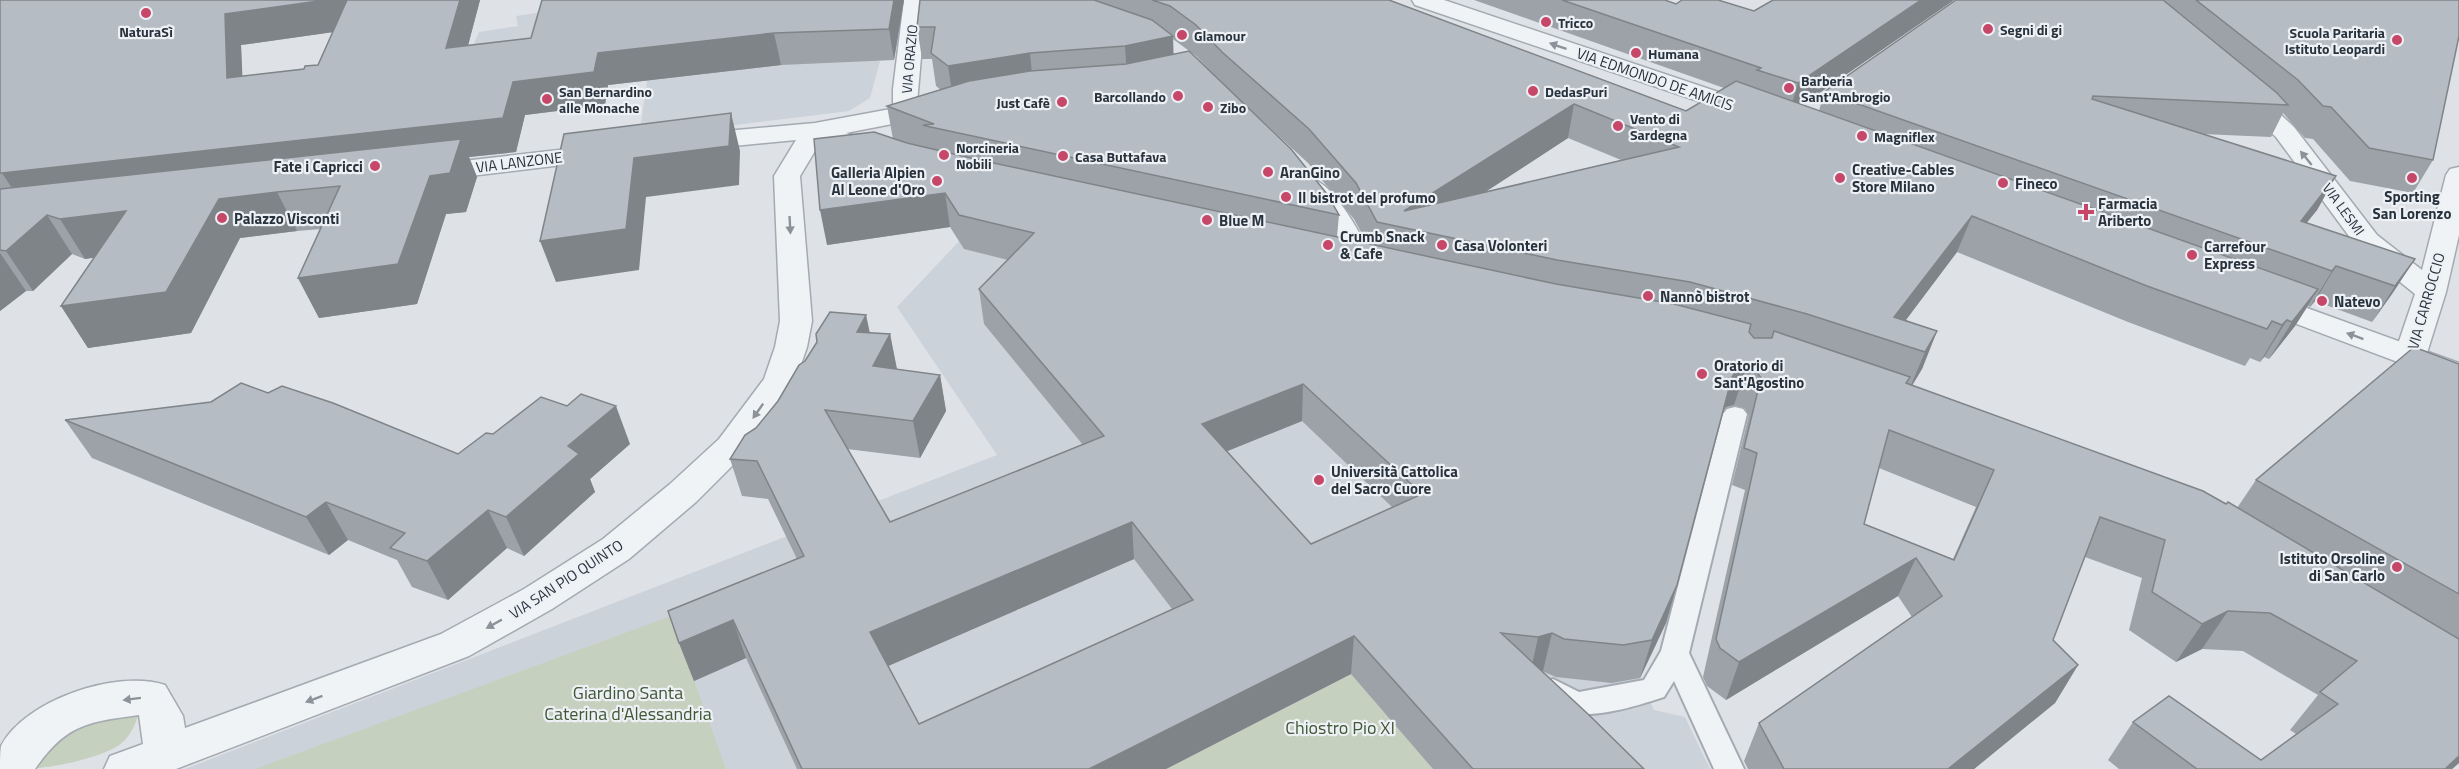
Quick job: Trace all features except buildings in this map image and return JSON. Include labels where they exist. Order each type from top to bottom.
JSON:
[{"type":"street","name":"VIA EDMONDO DE AMICIS","points":[[1423,0],[1770,118]]},
{"type":"street","name":"VIA ORAZIO","points":[[911,113],[905,103],[905,89],[916,1]]},
{"type":"street","name":"VIA LESMI","points":[[2229,81],[2285,132],[2367,241],[2431,292]]},
{"type":"street","points":[[670,145],[752,135],[815,131],[959,106]]},
{"type":"street","points":[[815,131],[904,161]]},
{"type":"street","name":"VIA SAN PIO QUINTO","points":[[126,769],[455,645],[538,599],[616,549],[683,493],[731,447],[758,413],[780,378],[791,347],[796,321],[787,177],[815,131]]},
{"type":"street","name":"VIA LANZONE","points":[[399,177],[623,150]]},
{"type":"street","points":[[1297,170],[1342,226],[1361,265]]},
{"type":"street","name":"VIA CARROCCIO","points":[[2410,356],[2431,292],[2459,175]]},
{"type":"street","points":[[1327,257],[1391,271]]},
{"type":"street","points":[[2238,292],[2459,375]]},
{"type":"street","points":[[10,769],[37,731],[84,705],[150,697],[162,716],[166,754]]},
{"type":"lane","points":[[1542,684],[1576,705],[1654,689],[1675,653],[1735,414]]},
{"type":"lane","points":[[1675,653],[1728,769]]},
{"type":"shaded area","points":[[542,12],[880,61],[870,98],[849,111],[639,137],[649,67],[460,75],[479,32],[518,26],[516,16]]},
{"type":"shaded area","name":"Università Cattolica del Sacro Cuore","points":[[980,219],[1751,367],[1751,419],[1722,410],[1715,451],[1656,645],[1640,679],[1654,710],[1685,717],[1710,769],[185,769],[997,455],[897,307]]},
{"type":"green space","name":"Giardino Santa Caterina d'Alessandria","points":[[671,616],[726,769],[255,769]]},
{"type":"green space","name":"Chiostro Pio XI","points":[[1351,674],[1433,769],[1166,769]]},
{"type":"green space","points":[[121,711],[138,716],[130,733],[116,747],[74,762],[29,768],[48,737]]},
{"type":"place","name":"NaturaSì","points":[[146,13]]},
{"type":"place","name":"Tricco","points":[[1546,22]]},
{"type":"place","name":"Segni di gi","points":[[1988,29]]},
{"type":"place","name":"Glamour","points":[[1182,35]]},
{"type":"place","name":"Scuola Paritaria Istituto Leopardi","points":[[2397,40]]},
{"type":"place","name":"Humana","points":[[1636,53]]},
{"type":"place","name":"Barberia Sant'Ambrogio","points":[[1789,88]]},
{"type":"place","name":"DedasPuri","points":[[1533,91]]},
{"type":"place","name":"Barcollando","points":[[1178,96]]},
{"type":"place","name":"San Bernardino alle Monache","points":[[547,99]]},
{"type":"place","name":"Just Cafè","points":[[1062,102]]},
{"type":"place","name":"Zibo","points":[[1208,107]]},
{"type":"place","name":"Vento di Sardegna","points":[[1618,126]]},
{"type":"place","name":"Magniflex","points":[[1862,136]]},
{"type":"place","name":"Norcineria Nobili","points":[[944,155]]},
{"type":"place","name":"Casa Buttafava","points":[[1063,156]]},
{"type":"place","name":"Fate i Capricci","points":[[375,166]]},
{"type":"place","name":"AranGino","points":[[1268,172]]},
{"type":"place","name":"Creative-Cables Store Milano","points":[[1840,178]]},
{"type":"place","name":"Sporting San Lorenzo","points":[[2412,178]]},
{"type":"place","name":"Galleria Alpien Al Leone d'Oro","points":[[937,181]]},
{"type":"place","name":"Fineco","points":[[2003,183]]},
{"type":"place","name":"Il bistrot del profumo","points":[[1286,197]]},
{"type":"place","name":"Farmacia Ariberto","points":[[2086,212]]},
{"type":"place","name":"Palazzo Visconti","points":[[222,218]]},
{"type":"place","name":"Blue M","points":[[1207,220]]},
{"type":"place","name":"Crumb Snack & Cafe","points":[[1328,245]]},
{"type":"place","name":"Casa Volonteri","points":[[1442,245]]},
{"type":"place","name":"Carrefour Express","points":[[2192,255]]},
{"type":"place","name":"Nannò bistrot","points":[[1648,296]]},
{"type":"place","name":"Natevo","points":[[2322,301]]},
{"type":"place","name":"Oratorio di Sant'Agostino","points":[[1702,374]]},
{"type":"place","name":"Università Cattolica del Sacro Cuore","points":[[1319,480]]},
{"type":"place","name":"Istituto Orsoline di San Carlo","points":[[2397,567]]}]
